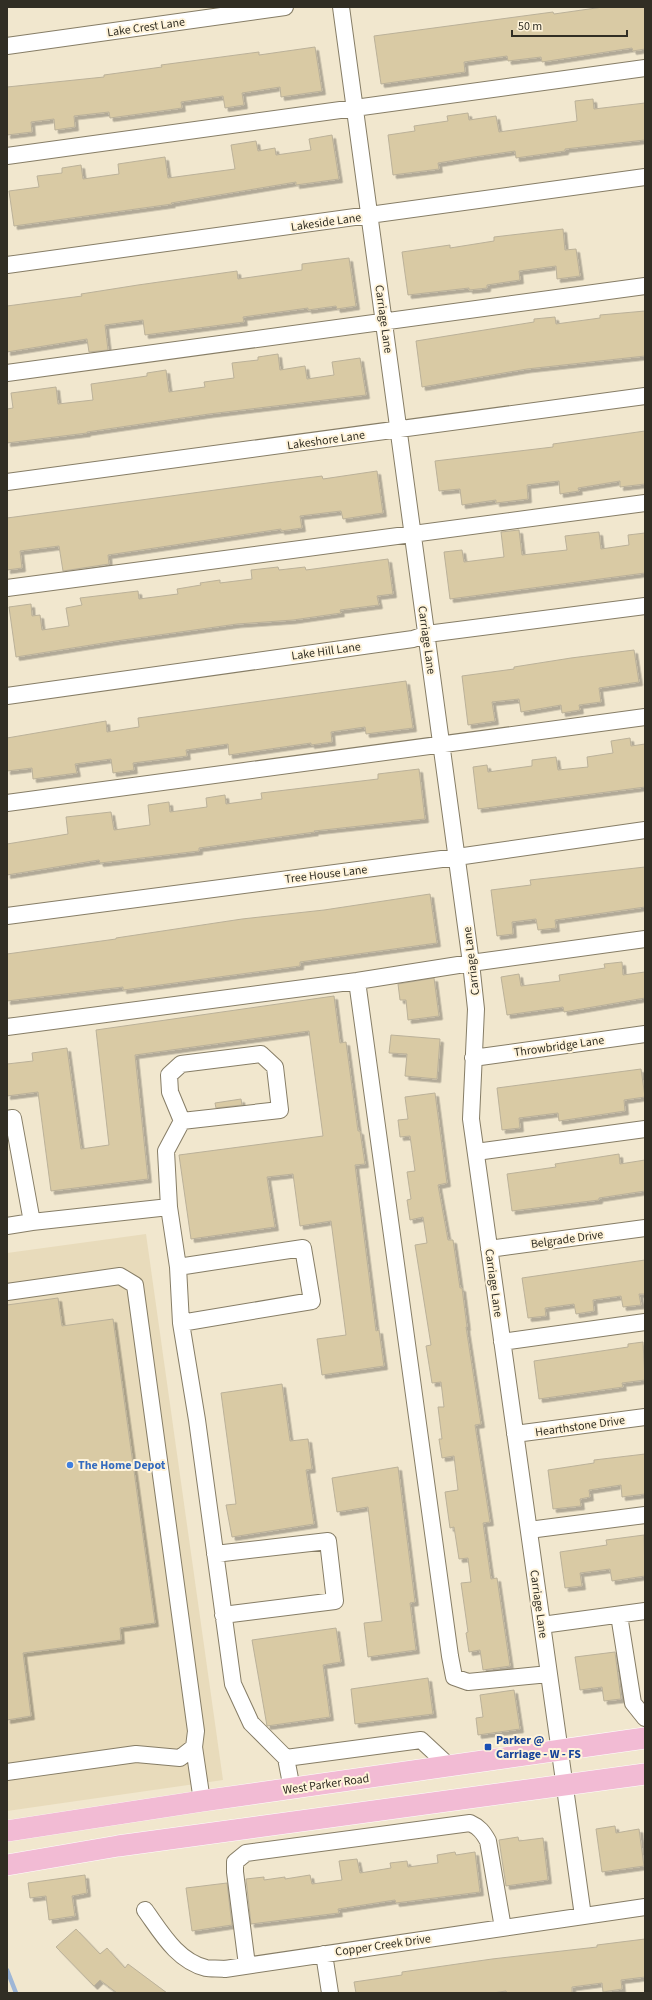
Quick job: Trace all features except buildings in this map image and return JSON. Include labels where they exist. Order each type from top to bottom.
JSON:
[{"type":"main road","name":"West Parker Road","points":[[7,1831],[202,1801],[645,1738]]},
{"type":"main road","points":[[7,1864],[296,1822],[645,1774]]},
{"type":"main road","points":[[292,1789],[296,1822]]},
{"type":"main road","points":[[202,1801],[207,1835]]},
{"type":"street","name":"Lake Crest Lane","points":[[7,46],[285,7]]},
{"type":"street","name":"Carriage Lane","points":[[341,7],[472,963],[476,1009],[471,1119],[583,1916]]},
{"type":"street","points":[[7,156],[645,68]]},
{"type":"street","name":"Lakeside Lane","points":[[7,265],[645,177]]},
{"type":"street","points":[[7,373],[645,286]]},
{"type":"street","name":"Lakeshore Lane","points":[[7,482],[645,396]]},
{"type":"street","points":[[7,588],[645,503]]},
{"type":"street","name":"Lake Hill Lane","points":[[7,696],[413,639],[427,634],[645,606]]},
{"type":"street","points":[[7,803],[645,717]]},
{"type":"street","name":"Tree House Lane","points":[[7,916],[457,857],[645,830]]},
{"type":"street","points":[[7,1027],[357,981],[472,963],[645,939]]},
{"type":"street","points":[[357,981],[446,1633],[454,1677],[468,1682],[549,1674]]},
{"type":"street","name":"Throwbridge Lane","points":[[473,1058],[645,1034]]},
{"type":"street","points":[[261,1054],[275,1067],[280,1110],[182,1121],[170,1092],[169,1075],[181,1064],[261,1054]]},
{"type":"street","points":[[7,1119],[13,1118],[32,1222]]},
{"type":"street","points":[[182,1121],[166,1151],[169,1208],[178,1267],[181,1323],[197,1420],[233,1684],[251,1723],[286,1758],[292,1789]]},
{"type":"street","points":[[476,1152],[645,1129]]},
{"type":"street","points":[[7,1226],[32,1222],[169,1208]]},
{"type":"street","name":"Belgrade Drive","points":[[489,1249],[645,1228]]},
{"type":"street","points":[[178,1267],[303,1248],[312,1301],[181,1323]]},
{"type":"street","points":[[7,1292],[120,1276],[135,1284],[196,1731],[194,1747],[202,1801]]},
{"type":"street","points":[[502,1342],[645,1322]]},
{"type":"street","name":"Hearthstone Drive","points":[[515,1434],[645,1417]]},
{"type":"street","points":[[529,1530],[645,1515]]},
{"type":"street","points":[[215,1554],[328,1541],[335,1602],[223,1615]]},
{"type":"street","points":[[542,1626],[645,1611]]},
{"type":"street","points":[[619,1615],[633,1703],[645,1718]]},
{"type":"street","points":[[286,1758],[421,1740],[449,1766]]},
{"type":"street","points":[[7,1772],[136,1754],[180,1758],[194,1747]]},
{"type":"street","points":[[247,1965],[235,1872],[235,1862],[239,1857],[246,1853],[470,1823],[478,1827],[484,1833],[488,1841],[503,1928]]},
{"type":"street","name":"Copper Creek Drive","points":[[145,1910],[172,1946],[187,1959],[206,1968],[225,1969],[645,1907]]},
{"type":"street","points":[[324,1954],[330,1993]]},
{"type":"shaded area","points":[[146,1234],[223,1780],[7,1811],[7,1253]]},
{"type":"waterway","points":[[7,1970],[16,1993]]},
{"type":"place","name":"The Home Depot","points":[[70,1465]]},
{"type":"place","name":"Parker @ Carriage - W - FS","points":[[488,1747]]}]
